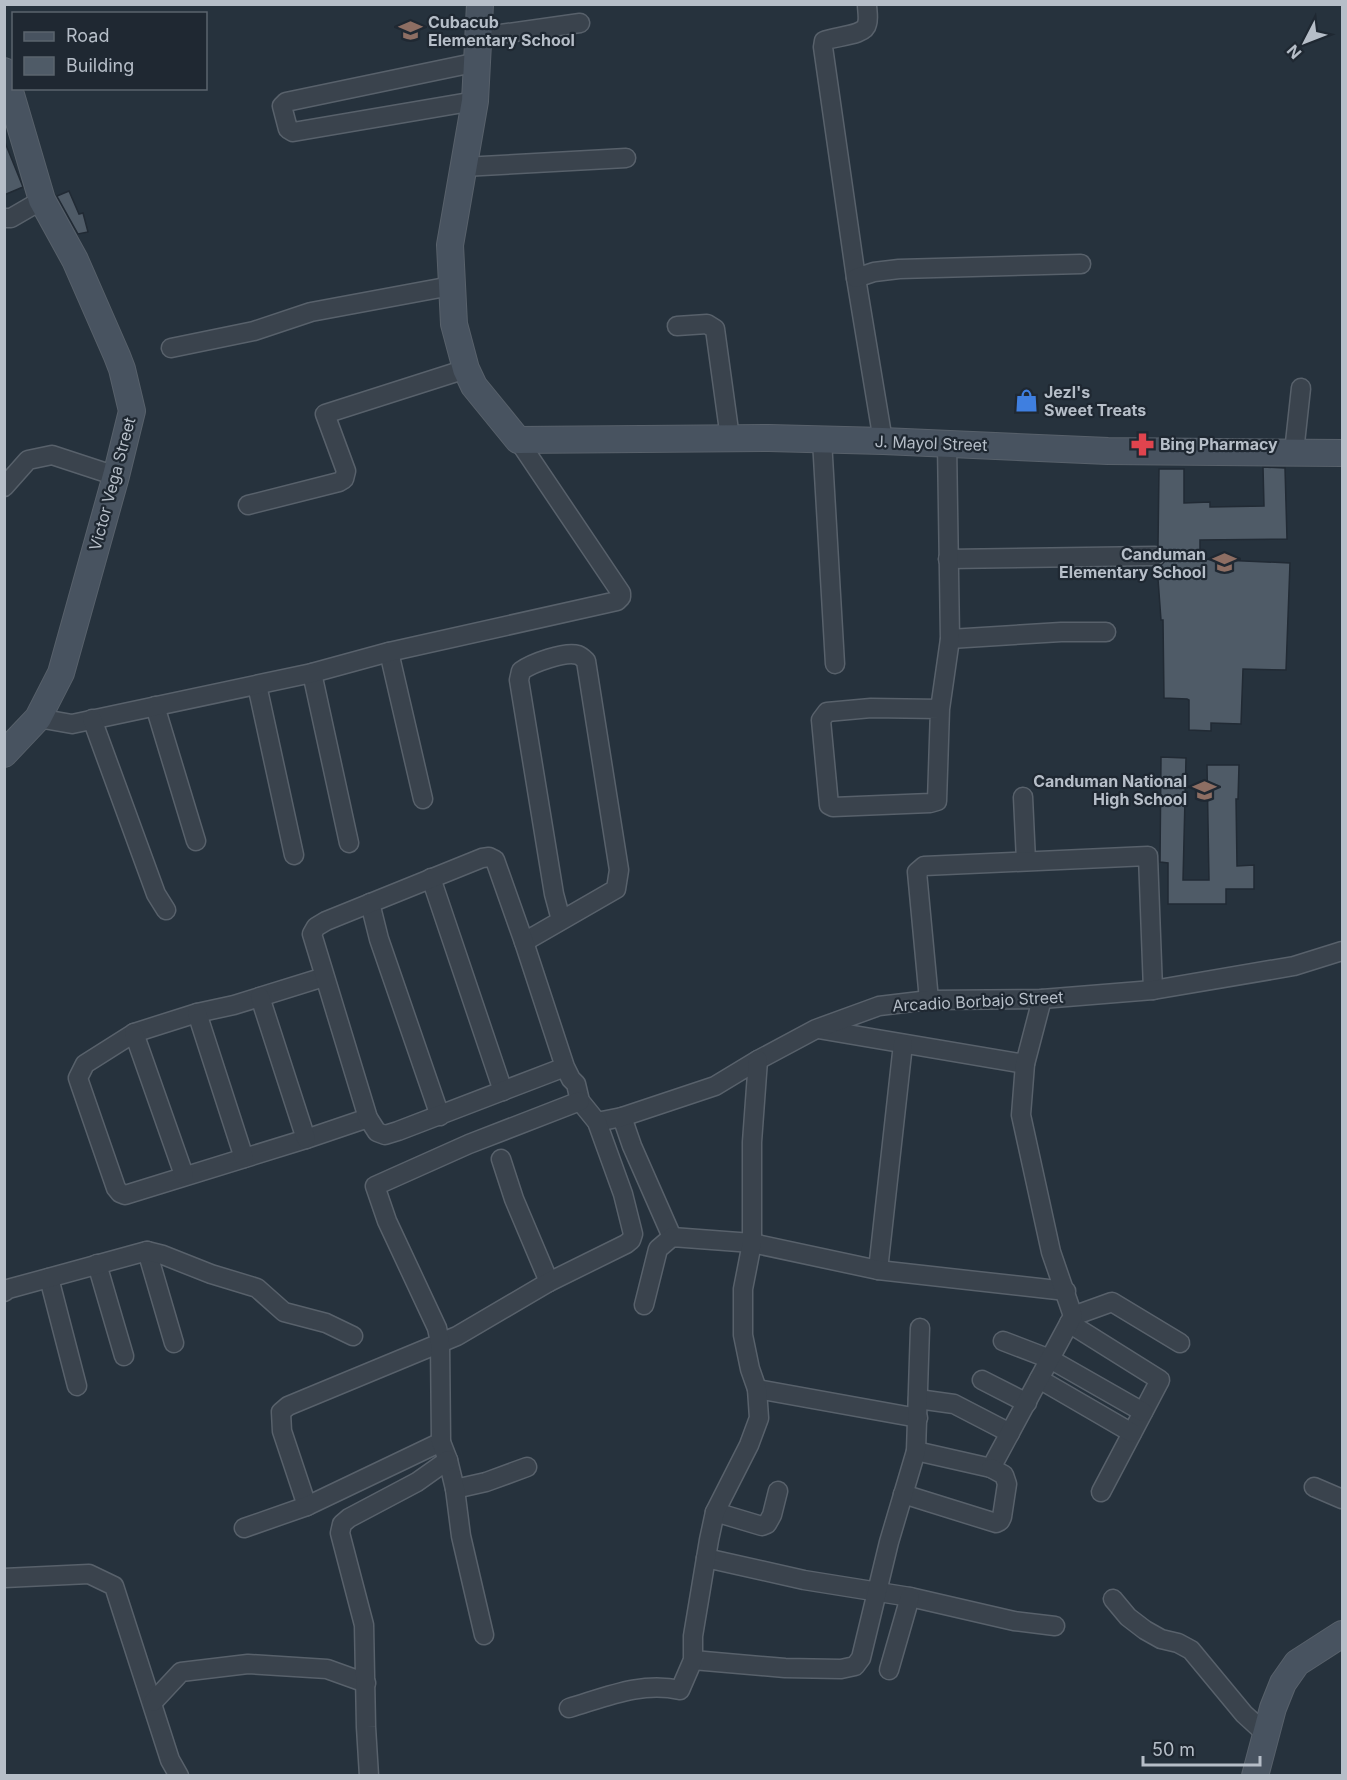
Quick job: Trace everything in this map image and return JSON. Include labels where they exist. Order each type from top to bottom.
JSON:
[{"type":"street","points":[[38,718],[72,724],[312,673],[389,651],[617,602],[621,597],[621,593],[518,440],[482,397],[466,369],[454,324],[450,245],[476,101],[480,4]]},
{"type":"street","points":[[867,4],[868,23],[865,29],[824,41],[823,47],[856,279],[883,441]]},
{"type":"street","points":[[476,101],[293,132],[288,129],[282,106],[286,102],[580,23]]},
{"type":"street","name":"Victor Vega Street","points":[[4,71],[42,200],[75,260],[123,369],[132,411],[61,673],[38,718],[4,754]]},
{"type":"street","points":[[463,167],[626,158]]},
{"type":"street","points":[[4,219],[11,218],[42,200]]},
{"type":"street","points":[[856,279],[874,272],[899,269],[1081,264]]},
{"type":"street","points":[[171,348],[254,331],[311,312],[451,285]]},
{"type":"street","points":[[677,327],[707,324],[715,329],[730,438]]},
{"type":"street","points":[[248,505],[344,479],[346,471],[326,414],[466,369]]},
{"type":"street","points":[[1294,452],[1301,388]]},
{"type":"street","name":"J. Mayol Street","points":[[518,440],[730,438],[947,443],[1108,451],[1342,453]]},
{"type":"street","points":[[822,440],[835,664]]},
{"type":"street","points":[[940,709],[871,708],[827,712],[821,720],[829,805],[833,807],[937,801],[940,709],[950,639],[947,443]]},
{"type":"street","points":[[4,486],[28,460],[52,455],[116,476]]},
{"type":"street","points":[[948,559],[1155,556]]},
{"type":"street","points":[[950,639],[1060,632],[1106,632]]},
{"type":"street","points":[[389,651],[423,799]]},
{"type":"street","points":[[524,942],[616,889],[619,870],[586,661],[580,655],[568,654],[530,664],[521,670],[519,680],[552,883],[561,920]]},
{"type":"street","points":[[312,673],[349,843]]},
{"type":"street","points":[[257,685],[294,855]]},
{"type":"street","points":[[155,706],[196,841]]},
{"type":"street","points":[[92,719],[156,894],[166,910]]},
{"type":"street","points":[[1023,796],[1026,861]]},
{"type":"street","points":[[928,1000],[917,872],[924,866],[1026,861],[1148,856],[1153,990]]},
{"type":"street","points":[[307,1506],[282,1431],[281,1412],[288,1406],[456,1336],[549,1282],[626,1244],[631,1240],[633,1234],[623,1194],[597,1122],[573,1085],[495,860],[489,857],[482,858],[316,927],[312,934],[324,977],[368,1118],[377,1132],[385,1135],[503,1091],[573,1085]]},
{"type":"street","points":[[431,878],[503,1091]]},
{"type":"street","points":[[370,903],[379,939],[440,1116]]},
{"type":"street","name":"Arcadio Borbajo Street","points":[[597,1122],[622,1117],[715,1086],[816,1029],[879,1006],[928,1000],[1042,999],[1153,990],[1294,966],[1342,951]]},
{"type":"street","points":[[324,977],[260,997],[196,1013],[135,1033],[96,1056],[81,1069],[78,1078],[116,1188],[125,1195],[368,1118]]},
{"type":"street","points":[[260,997],[306,1139]]},
{"type":"street","points":[[1042,999],[1025,1064],[1021,1115],[1051,1252],[1065,1291],[1071,1320],[1160,1380],[1101,1492]]},
{"type":"street","points":[[196,1013],[244,1158]]},
{"type":"street","points":[[816,1029],[1025,1064]]},
{"type":"street","points":[[135,1033],[184,1175]]},
{"type":"street","points":[[878,1270],[903,1044]]},
{"type":"street","points":[[570,1708],[643,1687],[663,1686],[680,1690],[693,1660],[693,1636],[715,1512],[749,1445],[759,1418],[757,1389],[750,1370],[743,1335],[743,1289],[752,1244],[752,1142],[758,1060]]},
{"type":"street","points":[[484,1635],[461,1536],[455,1489],[441,1442],[440,1342],[436,1328],[387,1221],[375,1186],[469,1144],[573,1085]]},
{"type":"street","points":[[622,1117],[632,1146],[672,1237]]},
{"type":"street","points":[[501,1160],[514,1199],[549,1282]]},
{"type":"street","points":[[644,1305],[658,1249],[672,1237],[752,1244],[878,1270],[1065,1291]]},
{"type":"street","points":[[147,1251],[174,1343]]},
{"type":"street","points":[[4,1292],[147,1251],[257,1288],[284,1312],[326,1323],[353,1336]]},
{"type":"street","points":[[97,1264],[124,1356]]},
{"type":"street","points":[[49,1278],[77,1386]]},
{"type":"street","points":[[991,1468],[1071,1320],[1112,1302],[1180,1343]]},
{"type":"street","points":[[693,1660],[785,1668],[851,1668],[861,1658],[916,1451],[920,1328]]},
{"type":"street","points":[[1003,1341],[1050,1359],[1143,1412]]},
{"type":"street","points":[[1040,1379],[1132,1433]]},
{"type":"street","points":[[982,1380],[1027,1403]]},
{"type":"street","points":[[757,1389],[918,1418]]},
{"type":"street","points":[[918,1399],[954,1404],[1010,1433]]},
{"type":"street","points":[[244,1528],[307,1506],[441,1442]]},
{"type":"street","points":[[903,1494],[996,1523],[1002,1517],[1007,1484],[1004,1475],[991,1468],[916,1451]]},
{"type":"street","points":[[369,1776],[364,1625],[340,1533],[342,1524],[349,1518],[417,1482],[448,1460]]},
{"type":"street","points":[[455,1489],[486,1482],[527,1467]]},
{"type":"street","points":[[1314,1487],[1342,1499]]},
{"type":"street","points":[[715,1512],[762,1526],[767,1524],[772,1515],[778,1491]]},
{"type":"street","points":[[706,1558],[804,1580],[1055,1626]]},
{"type":"street","points":[[4,1578],[89,1574],[114,1586],[170,1760],[179,1776]]},
{"type":"street","points":[[889,1670],[910,1598]]},
{"type":"street","points":[[1113,1599],[1128,1617],[1145,1630],[1161,1639],[1178,1643],[1191,1650],[1244,1714],[1267,1735]]},
{"type":"street","points":[[1255,1776],[1283,1683],[1297,1663],[1342,1634]]},
{"type":"street","points":[[153,1702],[181,1672],[248,1664],[327,1669],[366,1683]]},
{"type":"building","points":[[4,140],[23,187],[4,195]]},
{"type":"building","points":[[69,191],[79,214],[83,213],[88,232],[78,234],[57,196]]},
{"type":"building","name":"Canduman Elementary School","points":[[1263,467],[1285,468],[1287,539],[1200,540],[1200,559],[1290,563],[1286,670],[1243,669],[1241,724],[1211,723],[1211,731],[1189,730],[1189,700],[1164,698],[1163,620],[1161,620],[1158,579],[1160,579],[1160,566],[1166,555],[1164,550],[1158,546],[1159,469],[1184,469],[1184,503],[1210,502],[1210,507],[1264,506]]},
{"type":"building","points":[[1161,757],[1186,758],[1183,880],[1209,880],[1207,765],[1239,765],[1238,799],[1236,799],[1237,866],[1254,865],[1254,889],[1226,889],[1226,904],[1168,904],[1168,863],[1160,862]]},
{"type":"place","name":"Cubacub Elementary School","points":[[410,31]]},
{"type":"place","name":"Jezl's Sweet Treats","points":[[1026,401]]},
{"type":"place","name":"Bing Pharmacy","points":[[1142,444]]},
{"type":"place","name":"Canduman Elementary School","points":[[1224,563]]},
{"type":"place","name":"Canduman National High School","points":[[1205,790]]}]
